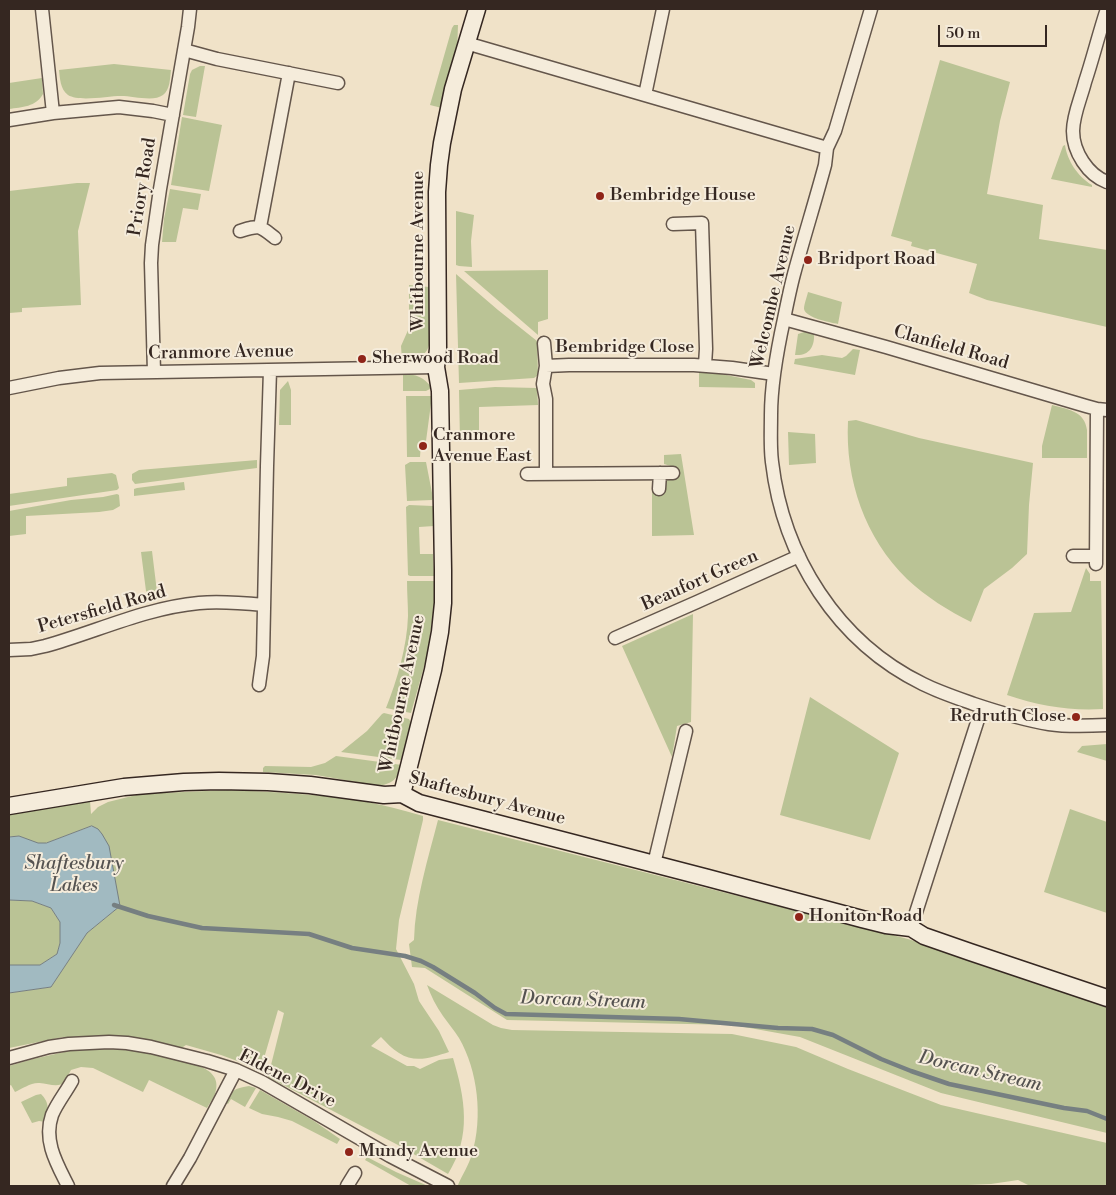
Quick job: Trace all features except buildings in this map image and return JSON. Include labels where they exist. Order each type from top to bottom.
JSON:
[{"type":"street","points":[[42,9],[53,113]]},
{"type":"street","name":"Priory Road","points":[[154,372],[152,245],[190,9]]},
{"type":"street","name":"Whitbourne Avenue","points":[[402,794],[433,670],[443,603],[440,391],[436,367],[438,349],[437,210],[439,165],[448,111],[477,9]]},
{"type":"street","points":[[645,95],[663,9]]},
{"type":"street","name":"Welcombe Avenue","points":[[872,9],[835,131],[827,148],[825,165],[794,274],[784,319],[774,374],[771,415],[772,460],[781,507],[799,556],[830,608],[870,650],[902,672],[944,694],[1021,718],[1049,724],[1107,726]]},
{"type":"street","points":[[1107,9],[1104,33],[1080,101],[1073,129],[1075,143],[1083,162],[1099,179],[1107,182]]},
{"type":"street","points":[[466,43],[827,148]]},
{"type":"street","points":[[184,50],[338,83]]},
{"type":"street","points":[[260,227],[289,73]]},
{"type":"street","points":[[9,120],[53,113],[119,107],[172,115]]},
{"type":"street","name":"Bembridge Close","points":[[673,224],[702,223],[705,365]]},
{"type":"street","points":[[240,231],[260,227],[275,238]]},
{"type":"street","name":"Clanfield Road","points":[[784,319],[1102,409]]},
{"type":"street","name":"Bembridge Close","points":[[544,343],[546,366],[543,384],[546,399],[546,474]]},
{"type":"street","name":"Bembridge Close","points":[[546,366],[705,365],[774,374]]},
{"type":"street","name":"Cranmore Avenue","points":[[9,388],[77,376],[100,374],[436,367]]},
{"type":"street","points":[[259,684],[263,656],[270,370]]},
{"type":"street","points":[[1073,556],[1096,560],[1102,409]]},
{"type":"street","points":[[659,489],[660,473]]},
{"type":"street","points":[[527,474],[673,473]]},
{"type":"street","name":"Beaufort Green","points":[[615,638],[799,556]]},
{"type":"street","name":"Petersfield Road","points":[[9,650],[32,649],[45,646],[142,614],[168,608],[218,602],[264,605]]},
{"type":"street","points":[[911,928],[982,707]]},
{"type":"street","points":[[654,864],[686,731]]},
{"type":"street","name":"Shaftesbury Avenue","points":[[9,806],[124,787],[204,781],[310,784],[384,795],[402,794],[419,803],[877,923],[911,928],[924,936],[954,947],[1107,998]]},
{"type":"street","name":"Eldene Drive","points":[[9,1058],[49,1047],[109,1042],[151,1046],[207,1061],[236,1070],[262,1082],[390,1156],[448,1186]]},
{"type":"street","points":[[174,1186],[236,1070]]},
{"type":"street","points":[[68,1186],[53,1156],[50,1132],[53,1114],[72,1081]]},
{"type":"street","points":[[347,1186],[354,1173]]},
{"type":"green space","points":[[454,25],[458,25],[457,54],[442,108],[430,105]]},
{"type":"green space","points":[[940,60],[1010,82],[1000,121],[987,194],[1043,205],[1039,239],[1107,250],[1107,327],[987,300],[969,293],[977,264],[911,246],[912,242],[891,236]]},
{"type":"green space","points":[[114,64],[171,70],[167,90],[163,95],[154,98],[121,96],[79,98],[68,95],[63,90],[59,70]]},
{"type":"green space","points":[[205,66],[196,117],[183,115],[190,74],[192,70]]},
{"type":"green space","points":[[42,78],[43,94],[37,102],[28,106],[9,109],[9,83]]},
{"type":"green space","points":[[182,117],[222,125],[209,191],[171,185]]},
{"type":"green space","points":[[1065,145],[1074,168],[1092,187],[1051,179]]},
{"type":"green space","points":[[90,183],[78,231],[81,305],[22,308],[22,312],[9,313],[9,191]]},
{"type":"green space","points":[[170,189],[201,194],[198,210],[183,208],[176,242],[162,242],[164,219]]},
{"type":"green space","points":[[456,211],[474,215],[471,241],[472,267],[456,265]]},
{"type":"green space","points":[[548,270],[548,319],[538,322],[538,335],[464,271]]},
{"type":"green space","points":[[456,274],[537,341],[538,375],[534,378],[459,383]]},
{"type":"green space","points":[[409,285],[429,287],[430,339],[427,350],[423,354],[411,359],[402,360],[401,346],[409,328]]},
{"type":"green space","points":[[808,292],[842,302],[838,324],[818,319],[806,312],[804,307]]},
{"type":"green space","points":[[807,331],[814,333],[810,350],[804,354],[795,355],[798,334]]},
{"type":"green space","points":[[853,349],[860,350],[855,375],[794,364],[795,359],[822,355],[842,358]]},
{"type":"green space","points":[[699,372],[751,380],[755,383],[755,388],[699,387]]},
{"type":"green space","points":[[403,374],[419,377],[432,388],[426,391],[403,391]]},
{"type":"green space","points":[[288,381],[291,390],[291,425],[279,425],[280,390]]},
{"type":"green space","points":[[495,387],[537,388],[538,405],[479,407],[479,439],[460,441],[459,390]]},
{"type":"green space","points":[[406,396],[432,396],[426,441],[421,443],[420,457],[407,457]]},
{"type":"green space","points":[[1052,405],[1074,412],[1083,419],[1087,430],[1087,458],[1042,458],[1042,446]]},
{"type":"green space","points":[[856,420],[919,438],[1033,463],[1027,554],[984,589],[971,622],[938,603],[914,586],[892,563],[869,527],[854,486],[850,465],[848,421]]},
{"type":"green space","points":[[788,432],[815,434],[816,463],[789,465]]},
{"type":"green space","points":[[681,454],[694,535],[652,536],[652,479],[654,483],[665,486],[674,467],[664,464],[664,455]]},
{"type":"green space","points":[[257,460],[257,468],[135,484],[132,480],[132,474],[139,470]]},
{"type":"green space","points":[[410,462],[426,462],[432,500],[407,501],[405,465]]},
{"type":"green space","points":[[112,473],[116,475],[119,488],[117,490],[9,506],[9,494],[67,486],[67,478]]},
{"type":"green space","points":[[184,482],[185,490],[134,496],[134,489],[137,488]]},
{"type":"green space","points":[[119,495],[120,506],[113,510],[26,516],[26,534],[9,536],[9,511]]},
{"type":"green space","points":[[409,505],[433,506],[434,526],[419,527],[420,554],[433,554],[434,576],[408,575],[406,507]]},
{"type":"green space","points":[[152,551],[158,600],[146,591],[141,552]]},
{"type":"green space","points":[[1086,568],[1090,574],[1090,581],[1101,581],[1103,709],[1055,707],[1007,695],[1034,613],[1071,612]]},
{"type":"green space","points":[[407,581],[434,581],[434,608],[427,656],[411,713],[386,708],[398,675],[406,640],[408,616]]},
{"type":"green space","points":[[693,614],[691,722],[677,726],[672,757],[622,646]]},
{"type":"green space","points":[[810,697],[899,753],[870,840],[780,815]]},
{"type":"green space","points":[[384,713],[409,719],[411,723],[401,760],[341,752],[367,731]]},
{"type":"green space","points":[[1107,744],[1107,761],[1077,752],[1082,746]]},
{"type":"green space","points":[[336,756],[402,765],[395,779],[379,786],[316,775],[263,772],[265,766],[311,767],[325,763]]},
{"type":"green space","points":[[228,790],[296,794],[363,801],[423,816],[399,920],[396,949],[414,984],[419,1001],[439,1031],[449,1052],[418,1059],[411,1058],[396,1051],[381,1037],[371,1046],[407,1066],[414,1066],[420,1069],[439,1060],[453,1058],[461,1088],[464,1117],[461,1145],[456,1160],[448,1174],[398,1145],[268,1077],[284,1013],[278,1010],[260,1072],[221,1055],[186,1045],[169,1056],[202,1067],[214,1077],[217,1084],[215,1094],[207,1108],[149,1080],[143,1092],[93,1068],[81,1067],[71,1070],[66,1080],[59,1085],[35,1083],[15,1092],[11,1085],[9,1086],[9,1066],[69,1051],[63,1037],[9,1048],[9,993],[51,987],[87,933],[120,906],[92,826],[46,843],[38,844],[19,836],[9,837],[9,815],[90,800],[91,814],[98,807],[108,802],[140,794]]},
{"type":"green space","points":[[1070,809],[1107,822],[1107,913],[1044,892]]},
{"type":"green space","points":[[438,820],[908,939],[1107,1003],[1107,1133],[941,1093],[800,1037],[733,1025],[507,1020],[425,968],[412,967],[409,944],[414,940],[419,895]]},
{"type":"green space","points":[[9,900],[32,901],[51,908],[60,922],[60,943],[57,954],[40,965],[9,965]]},
{"type":"green space","points":[[427,985],[493,1025],[512,1030],[732,1034],[796,1047],[941,1105],[1107,1143],[1107,1186],[1030,1186],[1018,1180],[968,1186],[460,1186],[458,1185],[471,1158],[475,1140],[478,1110],[477,1094],[471,1065],[465,1051],[459,1038],[438,1008]]},
{"type":"green space","points":[[249,1086],[256,1088],[245,1107],[231,1099],[228,1104],[226,1103],[234,1090]]},
{"type":"green space","points":[[260,1090],[314,1121],[340,1139],[337,1144],[292,1121],[262,1114],[249,1108]]},
{"type":"green space","points":[[41,1094],[47,1104],[46,1122],[32,1123],[21,1102]]},
{"type":"green space","points":[[367,1157],[428,1186],[411,1186],[365,1160]]},
{"type":"water","name":"Shaftesbury Lakes","points":[[92,826],[98,829],[109,846],[120,906],[87,933],[51,987],[9,993],[9,965],[40,965],[57,954],[60,943],[60,922],[51,908],[32,901],[9,900],[9,837],[19,836],[38,843],[46,843]]},
{"type":"waterway","name":"Dorcan Stream","points":[[114,905],[148,916],[202,928],[309,934],[352,948],[405,956],[433,967],[506,1014],[679,1019],[778,1028],[812,1029],[833,1035],[881,1059],[949,1084],[1087,1111],[1107,1119]]},
{"type":"place","name":"Bembridge House","points":[[600,196]]},
{"type":"place","name":"Bridport Road","points":[[808,260]]},
{"type":"place","name":"Sherwood Road","points":[[362,359]]},
{"type":"place","name":"Cranmore Avenue East","points":[[423,446]]},
{"type":"place","name":"Redruth Close","points":[[1076,717]]},
{"type":"place","name":"Honiton Road","points":[[799,917]]},
{"type":"place","name":"Mundy Avenue","points":[[349,1152]]}]
